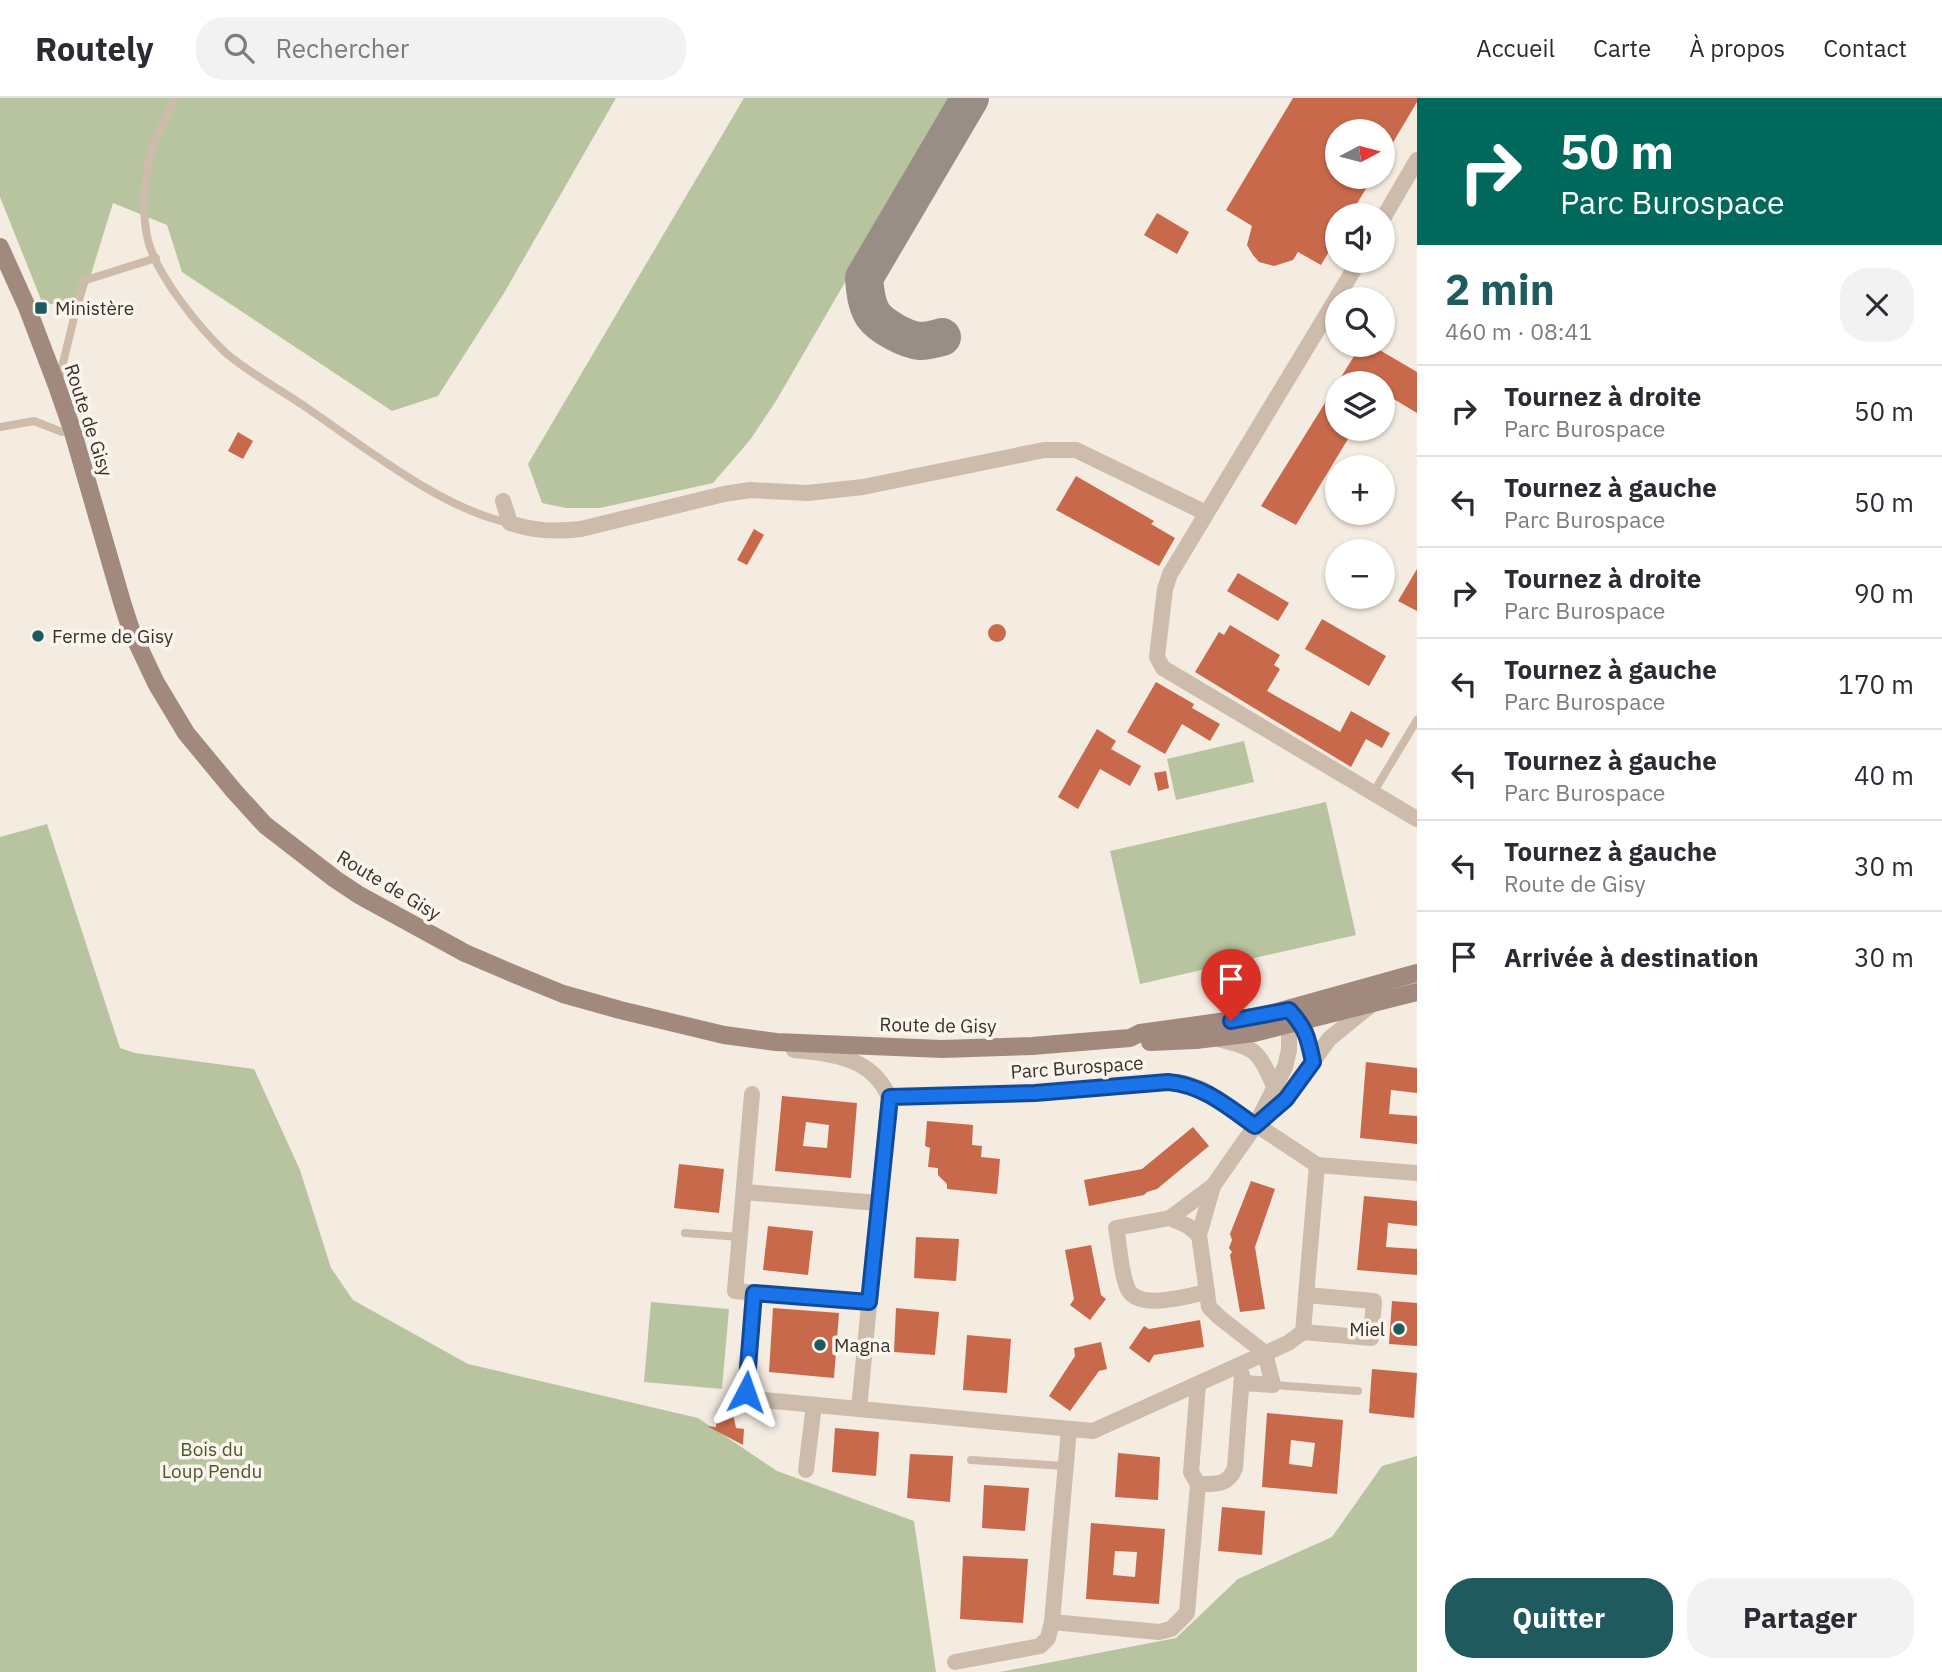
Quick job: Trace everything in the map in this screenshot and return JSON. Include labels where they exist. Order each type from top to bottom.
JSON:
[{"type":"street","points":[[1392,203],[1417,160]]},
{"type":"street","name":"Route de Gisy","points":[[0,247],[27,307],[57,386],[67,430],[122,602],[143,658],[186,733],[265,825],[359,895],[465,953],[563,994],[680,1026],[724,1035],[776,1042],[942,1049],[1032,1046],[1130,1038],[1140,1033],[1241,1020],[1293,1019],[1417,973]]},
{"type":"street","points":[[1352,273],[1170,574],[1165,589],[1157,657],[1163,668],[1417,819]]},
{"type":"street","points":[[503,500],[510,523],[544,531],[581,528],[724,494],[750,490],[807,493],[863,487],[1044,450],[1076,450],[1206,513]]},
{"type":"street","name":"Route de Gisy","points":[[1130,1038],[1140,1043],[1215,1038],[1293,1019],[1371,1005],[1417,992]]},
{"type":"street","points":[[1255,1126],[1286,1099],[1336,1032],[1371,1005]]},
{"type":"street","points":[[1293,1019],[1307,1033],[1313,1062]]},
{"type":"street","points":[[1207,1292],[1145,1302],[1135,1298],[1127,1289],[1116,1228],[1170,1218],[1213,1186],[1255,1126],[1288,1058],[1293,1019]]},
{"type":"street","points":[[724,1035],[769,1048],[840,1055],[858,1063],[874,1075],[890,1097],[859,1409]]},
{"type":"street","points":[[1215,1038],[1250,1047],[1256,1052],[1274,1086]]},
{"type":"street","name":"Parc Burospace","points":[[890,1097],[1035,1093],[1184,1083],[1202,1089],[1317,1165],[1417,1173]]},
{"type":"street","points":[[752,1094],[735,1291],[869,1302]]},
{"type":"street","points":[[754,1293],[746,1392],[753,1399],[1093,1431],[1296,1339],[1303,1332],[1317,1165]]},
{"type":"street","points":[[1213,1186],[1199,1235],[1209,1307],[1265,1353],[1273,1385],[1243,1383]]},
{"type":"street","points":[[744,1192],[879,1203]]},
{"type":"street","points":[[1170,1218],[1188,1226],[1199,1235]]},
{"type":"street","points":[[1303,1332],[1371,1338],[1374,1301],[1306,1295]]},
{"type":"street","points":[[1198,1484],[1223,1483],[1235,1468],[1243,1383],[1241,1364]]},
{"type":"street","points":[[1052,1622],[1159,1632],[1171,1629],[1187,1613],[1198,1484],[1191,1472],[1198,1384]]},
{"type":"street","points":[[806,1470],[814,1405]]},
{"type":"street","points":[[955,1662],[1040,1646],[1048,1638],[1052,1622],[1069,1429]]},
{"type":"lane","points":[[176,98],[152,147],[145,186],[147,237],[164,276],[189,313],[228,354],[405,474],[443,497],[510,523]]},
{"type":"lane","points":[[57,386],[83,281],[156,258]]},
{"type":"lane","points":[[0,427],[33,421],[67,430]]},
{"type":"lane","points":[[1373,793],[1417,720]]},
{"type":"lane","points":[[685,1233],[740,1237]]},
{"type":"lane","points":[[1273,1385],[1358,1391]]},
{"type":"lane","points":[[971,1460],[1065,1466]]},
{"type":"green space","points":[[0,98],[616,98],[504,293],[438,396],[392,411],[182,272],[167,225],[113,203],[80,310],[42,302],[0,197]]},
{"type":"green space","points":[[744,98],[952,98],[776,401],[750,440],[713,483],[600,508],[566,508],[542,503],[528,464]]},
{"type":"green space","points":[[1244,741],[1254,782],[1176,800],[1167,759]]},
{"type":"green space","points":[[1326,802],[1356,935],[1140,984],[1110,851]]},
{"type":"green space","name":"Bois du Loup Pendu","points":[[47,824],[120,1048],[135,1053],[254,1069],[300,1170],[331,1268],[353,1300],[468,1364],[698,1418],[777,1471],[914,1521],[936,1672],[0,1672],[0,837]]},
{"type":"green space","points":[[651,1302],[729,1309],[722,1389],[644,1382]]},
{"type":"green space","points":[[1417,1456],[1417,1672],[1000,1672],[1176,1638],[1238,1579],[1332,1537],[1382,1466]]},
{"type":"building","points":[[1293,98],[1417,98],[1395,139],[1395,119],[1325,119],[1325,189],[1366,189],[1357,203],[1325,203],[1325,258],[1321,265],[1298,252],[1293,260],[1274,266],[1259,262],[1247,245],[1252,226],[1226,210]]},
{"type":"building","points":[[1157,213],[1189,232],[1177,254],[1144,235]]},
{"type":"building","points":[[1353,357],[1391,357],[1417,372],[1417,413],[1395,400],[1395,371],[1345,371]]},
{"type":"building","points":[[1325,403],[1325,441],[1347,441],[1338,455],[1325,455],[1325,477],[1296,525],[1261,506]]},
{"type":"building","points":[[238,432],[253,441],[243,459],[228,451]]},
{"type":"building","points":[[1076,476],[1154,521],[1151,524],[1175,538],[1159,566],[1056,510]]},
{"type":"building","points":[[754,529],[764,535],[747,565],[737,560]]},
{"type":"building","points":[[1417,569],[1417,611],[1398,601]]},
{"type":"building","points":[[1238,573],[1289,603],[1278,621],[1227,591]]},
{"type":"building","points":[[1322,619],[1386,656],[1369,686],[1305,649]]},
{"type":"building","points":[[997,624],[1003,627],[1006,633],[1003,639],[997,642],[991,639],[988,633],[991,627]]},
{"type":"building","points":[[1230,625],[1280,655],[1274,665],[1280,669],[1267,691],[1340,732],[1351,711],[1390,733],[1382,748],[1366,739],[1351,767],[1195,672],[1219,632],[1224,635]]},
{"type":"building","points":[[1156,682],[1194,704],[1192,708],[1220,724],[1210,741],[1182,724],[1165,754],[1127,732]]},
{"type":"building","points":[[1097,729],[1116,741],[1111,749],[1141,766],[1130,786],[1100,769],[1078,809],[1058,797]]},
{"type":"building","points":[[1166,771],[1169,788],[1158,791],[1154,773]]},
{"type":"building","points":[[1366,1062],[1417,1068],[1417,1093],[1391,1090],[1389,1114],[1417,1116],[1417,1144],[1360,1138]]},
{"type":"building","points":[[782,1096],[857,1103],[851,1178],[775,1171]],"holes":[[[806,1122],[829,1125],[827,1148],[803,1146]]]},
{"type":"building","points":[[927,1121],[973,1125],[972,1145],[982,1146],[981,1157],[1000,1159],[997,1194],[947,1189],[947,1184],[938,1175],[938,1168],[928,1167],[930,1148],[925,1146]]},
{"type":"building","points":[[1193,1127],[1209,1146],[1157,1189],[1144,1195],[1089,1206],[1084,1180],[1142,1169]]},
{"type":"building","points":[[679,1164],[724,1169],[719,1213],[674,1208]]},
{"type":"building","points":[[1251,1181],[1275,1189],[1255,1247],[1265,1309],[1240,1312],[1230,1255],[1232,1252],[1229,1248],[1232,1240],[1230,1234]]},
{"type":"building","points":[[1364,1196],[1417,1201],[1417,1226],[1388,1223],[1386,1247],[1417,1249],[1417,1275],[1357,1270]]},
{"type":"building","points":[[768,1226],[813,1231],[808,1275],[763,1270]]},
{"type":"building","points":[[916,1237],[959,1239],[956,1281],[914,1278]]},
{"type":"building","points":[[1091,1245],[1101,1295],[1106,1299],[1090,1320],[1070,1305],[1074,1299],[1065,1250]]},
{"type":"building","points":[[1392,1301],[1417,1303],[1417,1346],[1389,1344]]},
{"type":"building","name":"Magna","points":[[773,1308],[839,1313],[834,1378],[769,1372]]},
{"type":"building","points":[[896,1308],[939,1312],[935,1355],[894,1352]]},
{"type":"building","points":[[1200,1320],[1204,1347],[1154,1355],[1149,1363],[1129,1348],[1144,1326],[1149,1329]]},
{"type":"building","points":[[967,1335],[1011,1339],[1007,1393],[963,1390]]},
{"type":"building","points":[[1101,1342],[1107,1369],[1099,1371],[1070,1411],[1049,1396],[1075,1356],[1074,1348]]},
{"type":"building","points":[[1372,1369],[1417,1373],[1414,1418],[1369,1413]]},
{"type":"building","points":[[717,1412],[733,1414],[736,1428],[744,1429],[743,1445],[707,1426],[716,1427]]},
{"type":"building","points":[[1267,1413],[1343,1420],[1337,1494],[1262,1487]],"holes":[[[1291,1440],[1315,1443],[1312,1467],[1289,1464]]]},
{"type":"building","points":[[835,1428],[879,1432],[876,1476],[832,1472]]},
{"type":"building","points":[[1118,1453],[1160,1457],[1158,1500],[1115,1497]]},
{"type":"building","points":[[910,1454],[953,1456],[950,1502],[907,1498]]},
{"type":"building","points":[[984,1485],[1029,1488],[1025,1531],[982,1528]]},
{"type":"building","points":[[1222,1507],[1265,1511],[1262,1555],[1218,1551]]},
{"type":"building","points":[[1091,1523],[1165,1529],[1159,1604],[1086,1599]],"holes":[[[1115,1551],[1137,1552],[1135,1577],[1113,1575]]]},
{"type":"building","points":[[963,1556],[1028,1559],[1023,1623],[960,1619]]},
{"type":"taxiway","points":[[942,337],[926,341],[914,340],[882,324],[869,306],[864,278],[970,98]]},
{"type":"place","name":"Ministère","points":[[41,308]]},
{"type":"place","name":"Ferme de Gisy","points":[[38,636]]},
{"type":"place","name":"Miel","points":[[1399,1329]]},
{"type":"place","name":"Magna","points":[[820,1345]]},
{"type":"route","points":[[746,1392],[754,1293],[869,1302],[890,1097],[1035,1093],[1149,1083],[1184,1083],[1202,1089],[1255,1126],[1286,1099],[1313,1062],[1308,1038],[1301,1022],[1289,1010],[1231,1021]]}]
